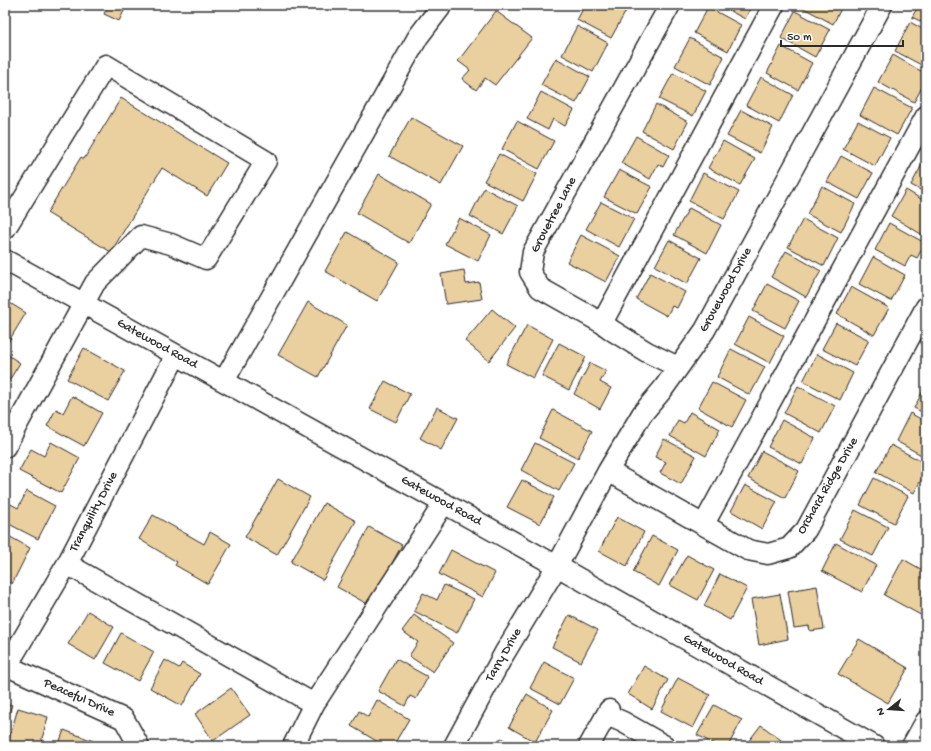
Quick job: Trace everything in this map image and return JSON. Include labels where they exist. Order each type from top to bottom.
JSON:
[{"type":"street","name":"Grovetree Lane","points":[[670,5],[533,252],[530,272],[540,288],[602,323],[647,352],[678,367]]},
{"type":"street","points":[[602,323],[774,5]]},
{"type":"street","name":"Grovewood Drive","points":[[557,566],[608,471],[642,414],[663,389],[705,330],[882,5]]},
{"type":"street","points":[[224,381],[418,37],[440,8]]},
{"type":"street","points":[[5,229],[106,65],[266,161],[206,259],[171,244],[141,236],[95,282],[5,447]]},
{"type":"street","points":[[704,524],[926,116]]},
{"type":"street","name":"Gatewood Road","points":[[5,260],[557,566],[874,746]]},
{"type":"street","name":"Orchard Ridge Drive","points":[[608,471],[748,550],[768,554],[789,548],[806,530],[926,307]]},
{"type":"street","name":"Tranquility Drive","points":[[6,666],[67,564],[176,355]]},
{"type":"street","points":[[293,746],[314,704],[444,503]]},
{"type":"street","points":[[67,564],[314,704]]},
{"type":"street","name":"Tarry Drive","points":[[454,746],[504,654],[557,566]]},
{"type":"street","name":"Peaceful Drive","points":[[6,666],[124,718],[139,746]]},
{"type":"street","points":[[589,746],[608,713],[665,746]]},
{"type":"street","points":[[912,746],[926,721]]},
{"type":"building","points":[[108,5],[127,5],[119,21],[104,14]]},
{"type":"building","points":[[585,5],[614,5],[626,11],[611,38],[577,20]]},
{"type":"building","points":[[719,5],[752,5],[745,19]]},
{"type":"building","points":[[798,5],[843,5],[833,24]]},
{"type":"building","points":[[919,5],[926,5],[926,24],[912,17]]},
{"type":"building","points":[[708,7],[741,25],[728,51],[694,33]]},
{"type":"building","points":[[496,11],[532,38],[495,85],[485,78],[476,90],[462,79],[470,70],[458,61]]},
{"type":"building","points":[[795,11],[830,30],[815,57],[781,38]]},
{"type":"building","points":[[910,22],[926,31],[925,67],[895,51]]},
{"type":"building","points":[[577,26],[608,43],[593,72],[562,55]]},
{"type":"building","points":[[690,38],[724,57],[710,85],[675,66]]},
{"type":"building","points":[[781,46],[812,63],[798,90],[767,73]]},
{"type":"building","points":[[893,55],[926,74],[926,80],[914,102],[878,82]]},
{"type":"building","points":[[556,58],[590,77],[576,103],[541,85]]},
{"type":"building","points":[[673,73],[706,91],[693,116],[659,99]]},
{"type":"building","points":[[761,77],[793,95],[779,123],[746,105]]},
{"type":"building","points":[[874,88],[912,108],[897,135],[860,115]]},
{"type":"building","points":[[541,92],[574,110],[565,126],[553,119],[548,130],[527,119]]},
{"type":"building","points":[[121,98],[227,163],[207,196],[162,168],[111,252],[47,213],[81,157],[84,159]]},
{"type":"building","points":[[656,104],[688,122],[674,149],[642,131]]},
{"type":"building","points":[[741,110],[773,127],[760,153],[727,136]]},
{"type":"building","points":[[411,117],[463,146],[441,185],[389,156]]},
{"type":"building","points":[[517,121],[554,141],[539,169],[502,149]]},
{"type":"building","points":[[858,121],[890,138],[875,166],[843,149]]},
{"type":"building","points":[[636,136],[669,155],[663,167],[658,164],[650,179],[621,163]]},
{"type":"building","points":[[723,141],[755,159],[740,185],[708,168]]},
{"type":"building","points":[[499,154],[537,174],[523,201],[484,181]]},
{"type":"building","points":[[841,156],[873,173],[859,199],[827,182]]},
{"type":"building","points":[[926,159],[926,193],[911,185]]},
{"type":"building","points":[[619,170],[652,187],[637,214],[604,197]]},
{"type":"building","points":[[703,173],[739,192],[724,219],[689,201]]},
{"type":"building","points":[[379,174],[431,204],[409,243],[357,213]]},
{"type":"building","points":[[822,186],[855,204],[841,232],[807,214]]},
{"type":"building","points":[[484,188],[518,206],[503,234],[470,216]]},
{"type":"building","points":[[906,190],[926,202],[926,237],[891,216]]},
{"type":"building","points":[[601,202],[634,219],[619,247],[586,229]]},
{"type":"building","points":[[689,208],[721,225],[707,253],[674,235]]},
{"type":"building","points":[[459,218],[491,235],[478,261],[445,244]]},
{"type":"building","points":[[803,219],[838,238],[824,266],[788,247]]},
{"type":"building","points":[[889,223],[925,243],[917,258],[911,255],[905,266],[875,250]]},
{"type":"building","points":[[347,232],[399,262],[377,301],[325,271]]},
{"type":"building","points":[[581,235],[620,256],[606,282],[567,262]]},
{"type":"building","points":[[669,240],[701,258],[687,284],[655,266]]},
{"type":"building","points":[[786,251],[821,271],[806,297],[771,277]]},
{"type":"building","points":[[873,257],[905,275],[891,301],[859,284]]},
{"type":"building","points":[[464,270],[466,284],[479,282],[482,299],[446,304],[441,274]]},
{"type":"building","points":[[650,273],[685,292],[677,308],[672,306],[667,316],[636,299]]},
{"type":"building","points":[[767,284],[799,301],[785,328],[753,311]]},
{"type":"building","points":[[851,287],[889,308],[874,335],[837,314]]},
{"type":"building","points":[[5,300],[26,313],[7,344],[5,342]]},
{"type":"building","points":[[308,302],[347,325],[318,377],[278,355]]},
{"type":"building","points":[[492,309],[515,328],[489,361],[465,341]]},
{"type":"building","points":[[749,317],[784,336],[770,363],[735,344]]},
{"type":"building","points":[[836,323],[869,340],[855,366],[822,349]]},
{"type":"building","points":[[527,325],[553,339],[533,378],[506,364]]},
{"type":"building","points":[[559,343],[586,357],[569,390],[542,376]]},
{"type":"building","points":[[84,348],[125,371],[108,401],[67,379]]},
{"type":"building","points":[[731,349],[765,367],[750,395],[717,377]]},
{"type":"building","points":[[5,353],[20,363],[5,387]]},
{"type":"building","points":[[817,354],[853,373],[840,400],[803,381]]},
{"type":"building","points":[[590,363],[606,371],[600,382],[611,388],[600,409],[574,394]]},
{"type":"building","points":[[385,381],[410,394],[396,422],[370,409]]},
{"type":"building","points":[[712,382],[746,400],[732,427],[698,408]]},
{"type":"building","points":[[926,385],[926,414],[914,408]]},
{"type":"building","points":[[798,386],[835,406],[821,433],[784,413]]},
{"type":"building","points":[[72,396],[102,413],[84,446],[47,426],[56,409],[63,413]]},
{"type":"building","points":[[437,407],[458,418],[441,450],[420,438]]},
{"type":"building","points":[[553,410],[592,431],[578,458],[539,438]]},
{"type":"building","points":[[690,412],[720,429],[706,456],[670,436],[678,420],[684,423]]},
{"type":"building","points":[[910,413],[926,422],[925,457],[896,441]]},
{"type":"building","points":[[782,420],[815,438],[802,464],[768,447]]},
{"type":"building","points":[[664,439],[696,456],[681,484],[660,473],[666,462],[655,457]]},
{"type":"building","points":[[51,442],[80,458],[61,493],[19,471],[31,449],[44,456]]},
{"type":"building","points":[[535,443],[574,463],[559,491],[521,470]]},
{"type":"building","points":[[891,445],[926,464],[926,471],[914,493],[876,472]]},
{"type":"building","points":[[762,451],[799,471],[785,498],[748,478]]},
{"type":"building","points":[[874,478],[908,496],[894,523],[860,505]]},
{"type":"building","points":[[278,479],[310,497],[277,555],[245,537]]},
{"type":"building","points":[[522,480],[554,497],[540,524],[507,507]]},
{"type":"building","points":[[745,485],[777,502],[762,529],[731,511]]},
{"type":"building","points":[[27,491],[55,506],[38,539],[5,522],[5,506],[7,502],[18,508]]},
{"type":"building","points":[[324,503],[356,521],[323,580],[291,562]]},
{"type":"building","points":[[855,510],[888,527],[873,556],[840,539]]},
{"type":"building","points":[[153,515],[204,544],[210,532],[231,544],[208,584],[175,565],[177,562],[139,539]]},
{"type":"building","points":[[617,517],[644,532],[627,566],[599,551]]},
{"type":"building","points":[[369,527],[402,545],[369,605],[337,587]]},
{"type":"building","points":[[5,534],[30,548],[12,584],[5,580]]},
{"type":"building","points":[[652,536],[678,550],[659,586],[633,572]]},
{"type":"building","points":[[836,543],[876,565],[862,592],[822,571]]},
{"type":"building","points":[[451,550],[495,573],[483,597],[439,574]]},
{"type":"building","points":[[687,555],[714,570],[698,600],[670,585]]},
{"type":"building","points":[[903,559],[926,572],[926,618],[884,595]]},
{"type":"building","points":[[720,574],[747,588],[730,620],[704,606]]},
{"type":"building","points":[[444,585],[474,599],[457,633],[414,611],[423,593],[437,600]]},
{"type":"building","points":[[817,586],[824,629],[810,631],[809,626],[794,628],[788,591]]},
{"type":"building","points":[[780,594],[788,639],[759,645],[751,599]]},
{"type":"building","points":[[88,611],[114,627],[95,660],[68,644]]},
{"type":"building","points":[[414,615],[453,643],[433,672],[409,656],[418,642],[402,631]]},
{"type":"building","points":[[569,615],[598,630],[581,662],[552,647]]},
{"type":"building","points":[[121,633],[154,652],[138,681],[105,663]]},
{"type":"building","points":[[859,639],[908,668],[888,703],[838,674]]},
{"type":"building","points":[[396,659],[428,677],[416,699],[410,696],[405,706],[378,691]]},
{"type":"building","points":[[165,660],[179,668],[182,663],[200,674],[182,706],[150,688]]},
{"type":"building","points":[[544,662],[574,678],[560,704],[530,688]]},
{"type":"building","points":[[644,666],[668,680],[652,709],[628,694]]},
{"type":"building","points":[[678,678],[710,695],[693,728],[661,711]]},
{"type":"building","points":[[231,688],[250,715],[213,741],[195,714]]},
{"type":"building","points":[[527,694],[553,710],[535,742],[509,727]]},
{"type":"building","points":[[377,700],[409,719],[393,746],[385,746],[351,726],[359,711],[368,717]]},
{"type":"building","points":[[5,703],[12,705],[5,725]]},
{"type":"building","points":[[714,705],[742,720],[728,746],[718,746],[697,735]]},
{"type":"building","points":[[18,708],[48,717],[40,746],[7,746]]},
{"type":"building","points":[[761,725],[785,743],[782,746],[745,746]]},
{"type":"building","points":[[64,730],[104,745],[104,746],[58,746]]},
{"type":"building","points":[[501,738],[515,746],[497,746]]}]
